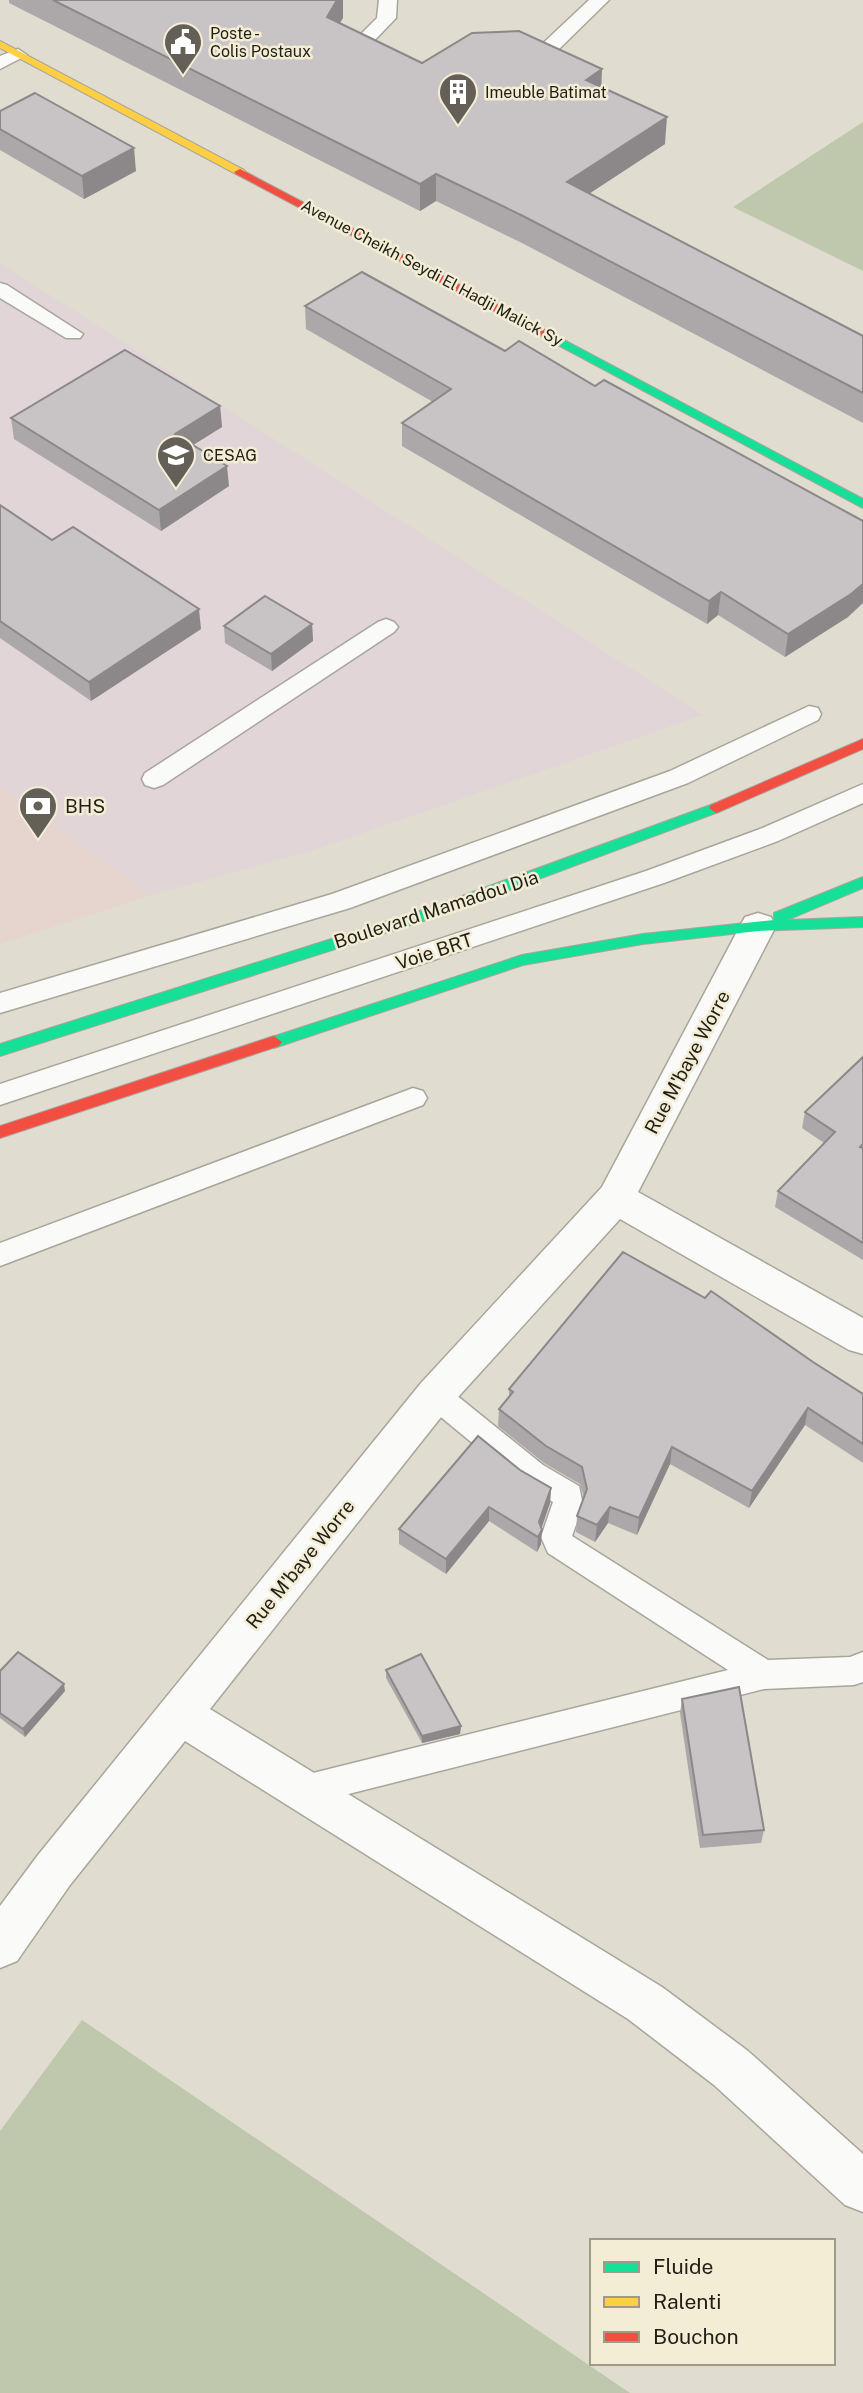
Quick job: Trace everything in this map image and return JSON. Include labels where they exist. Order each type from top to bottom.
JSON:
[{"type":"street","name":"Avenue Cheikh Seydi El Hadji Malick Sy","points":[[0,44],[618,371],[863,504]]},
{"type":"street","name":"Boulevard Mamadou Dia","points":[[0,1050],[594,857],[781,782],[863,744]]},
{"type":"street","points":[[758,926],[863,882]]},
{"type":"street","points":[[0,1132],[522,960],[643,939],[758,926],[863,922]]},
{"type":"street","name":"Rue M'baye Worre","points":[[0,1945],[54,1870],[435,1395],[616,1198],[758,926]]},
{"type":"street","points":[[616,1198],[863,1338]]},
{"type":"street","points":[[180,1714],[475,1895],[667,2018],[731,2068],[863,2187]]},
{"type":"lane","points":[[365,39],[382,26],[390,6],[388,0]]},
{"type":"lane","points":[[546,51],[600,0]]},
{"type":"lane","points":[[0,63],[18,55]]},
{"type":"lane","points":[[0,289],[74,334]]},
{"type":"lane","points":[[154,779],[386,627]]},
{"type":"lane","points":[[0,1003],[341,901],[679,777],[809,714]]},
{"type":"lane","name":"Voie BRT","points":[[0,1094],[655,877],[769,835],[863,793]]},
{"type":"lane","points":[[0,1255],[413,1098]]},
{"type":"lane","points":[[435,1395],[532,1474],[568,1495],[568,1505],[556,1537],[559,1544],[764,1675]]},
{"type":"lane","points":[[305,1790],[764,1675],[854,1671],[863,1666]]},
{"type":"shaded area","name":"CESAG","points":[[0,263],[703,715],[311,851],[152,895],[0,786]]},
{"type":"shaded area","name":"BHS","points":[[0,786],[152,895],[0,944]]},
{"type":"green space","points":[[863,122],[863,271],[733,207]]},
{"type":"green space","points":[[82,2020],[630,2393],[0,2393],[0,2131]]},
{"type":"building","points":[[53,0],[337,0],[327,17],[422,63],[472,33],[519,31],[602,69],[586,80],[667,117],[567,182],[863,336],[863,393],[523,216],[436,174],[420,184]]},
{"type":"building","points":[[35,93],[134,148],[82,176],[0,129],[0,111]]},
{"type":"building","points":[[362,272],[505,351],[519,341],[595,386],[604,380],[863,521],[863,584],[788,634],[721,592],[709,601],[402,423],[451,389],[305,306]]},
{"type":"building","points":[[125,350],[220,406],[175,434],[227,466],[159,510],[11,418]]},
{"type":"building","points":[[0,505],[52,540],[73,527],[199,609],[89,682],[0,621]]},
{"type":"building","points":[[265,596],[312,624],[271,654],[224,626]]},
{"type":"building","points":[[863,1057],[863,1144],[860,1147],[863,1148],[863,1243],[778,1191],[835,1132],[805,1112]]},
{"type":"building","points":[[623,1252],[705,1298],[711,1291],[863,1394],[863,1444],[808,1408],[752,1491],[672,1447],[639,1518],[610,1507],[597,1525],[577,1516],[587,1489],[582,1467],[546,1446],[499,1409],[513,1392],[509,1389]]},
{"type":"building","points":[[478,1436],[520,1470],[551,1488],[539,1522],[542,1530],[538,1537],[489,1507],[446,1559],[399,1529]]},
{"type":"building","points":[[18,1652],[64,1684],[23,1729],[0,1713],[0,1671]]},
{"type":"building","points":[[421,1654],[461,1726],[422,1736],[386,1670]]},
{"type":"building","points":[[739,1687],[764,1830],[703,1835],[682,1699]]},
{"type":"traffic: fast","points":[[547,335],[863,504]]},
{"type":"traffic: fast","points":[[0,1050],[437,911],[716,808]]},
{"type":"traffic: fast","points":[[779,917],[863,882]]},
{"type":"traffic: fast","points":[[274,1042],[522,960],[643,939],[758,926],[863,922]]},
{"type":"traffic: slow","points":[[0,44],[240,172]]},
{"type":"traffic: jam","points":[[240,172],[547,335]]},
{"type":"traffic: jam","points":[[716,808],[863,744]]},
{"type":"traffic: jam","points":[[0,1132],[274,1042]]},
{"type":"place","name":"Poste - Colis Postaux","points":[[183,76]]},
{"type":"place","name":"Imeuble Batimat","points":[[458,126]]},
{"type":"place","name":"CESAG","points":[[176,489]]},
{"type":"place","name":"BHS","points":[[38,840]]}]
